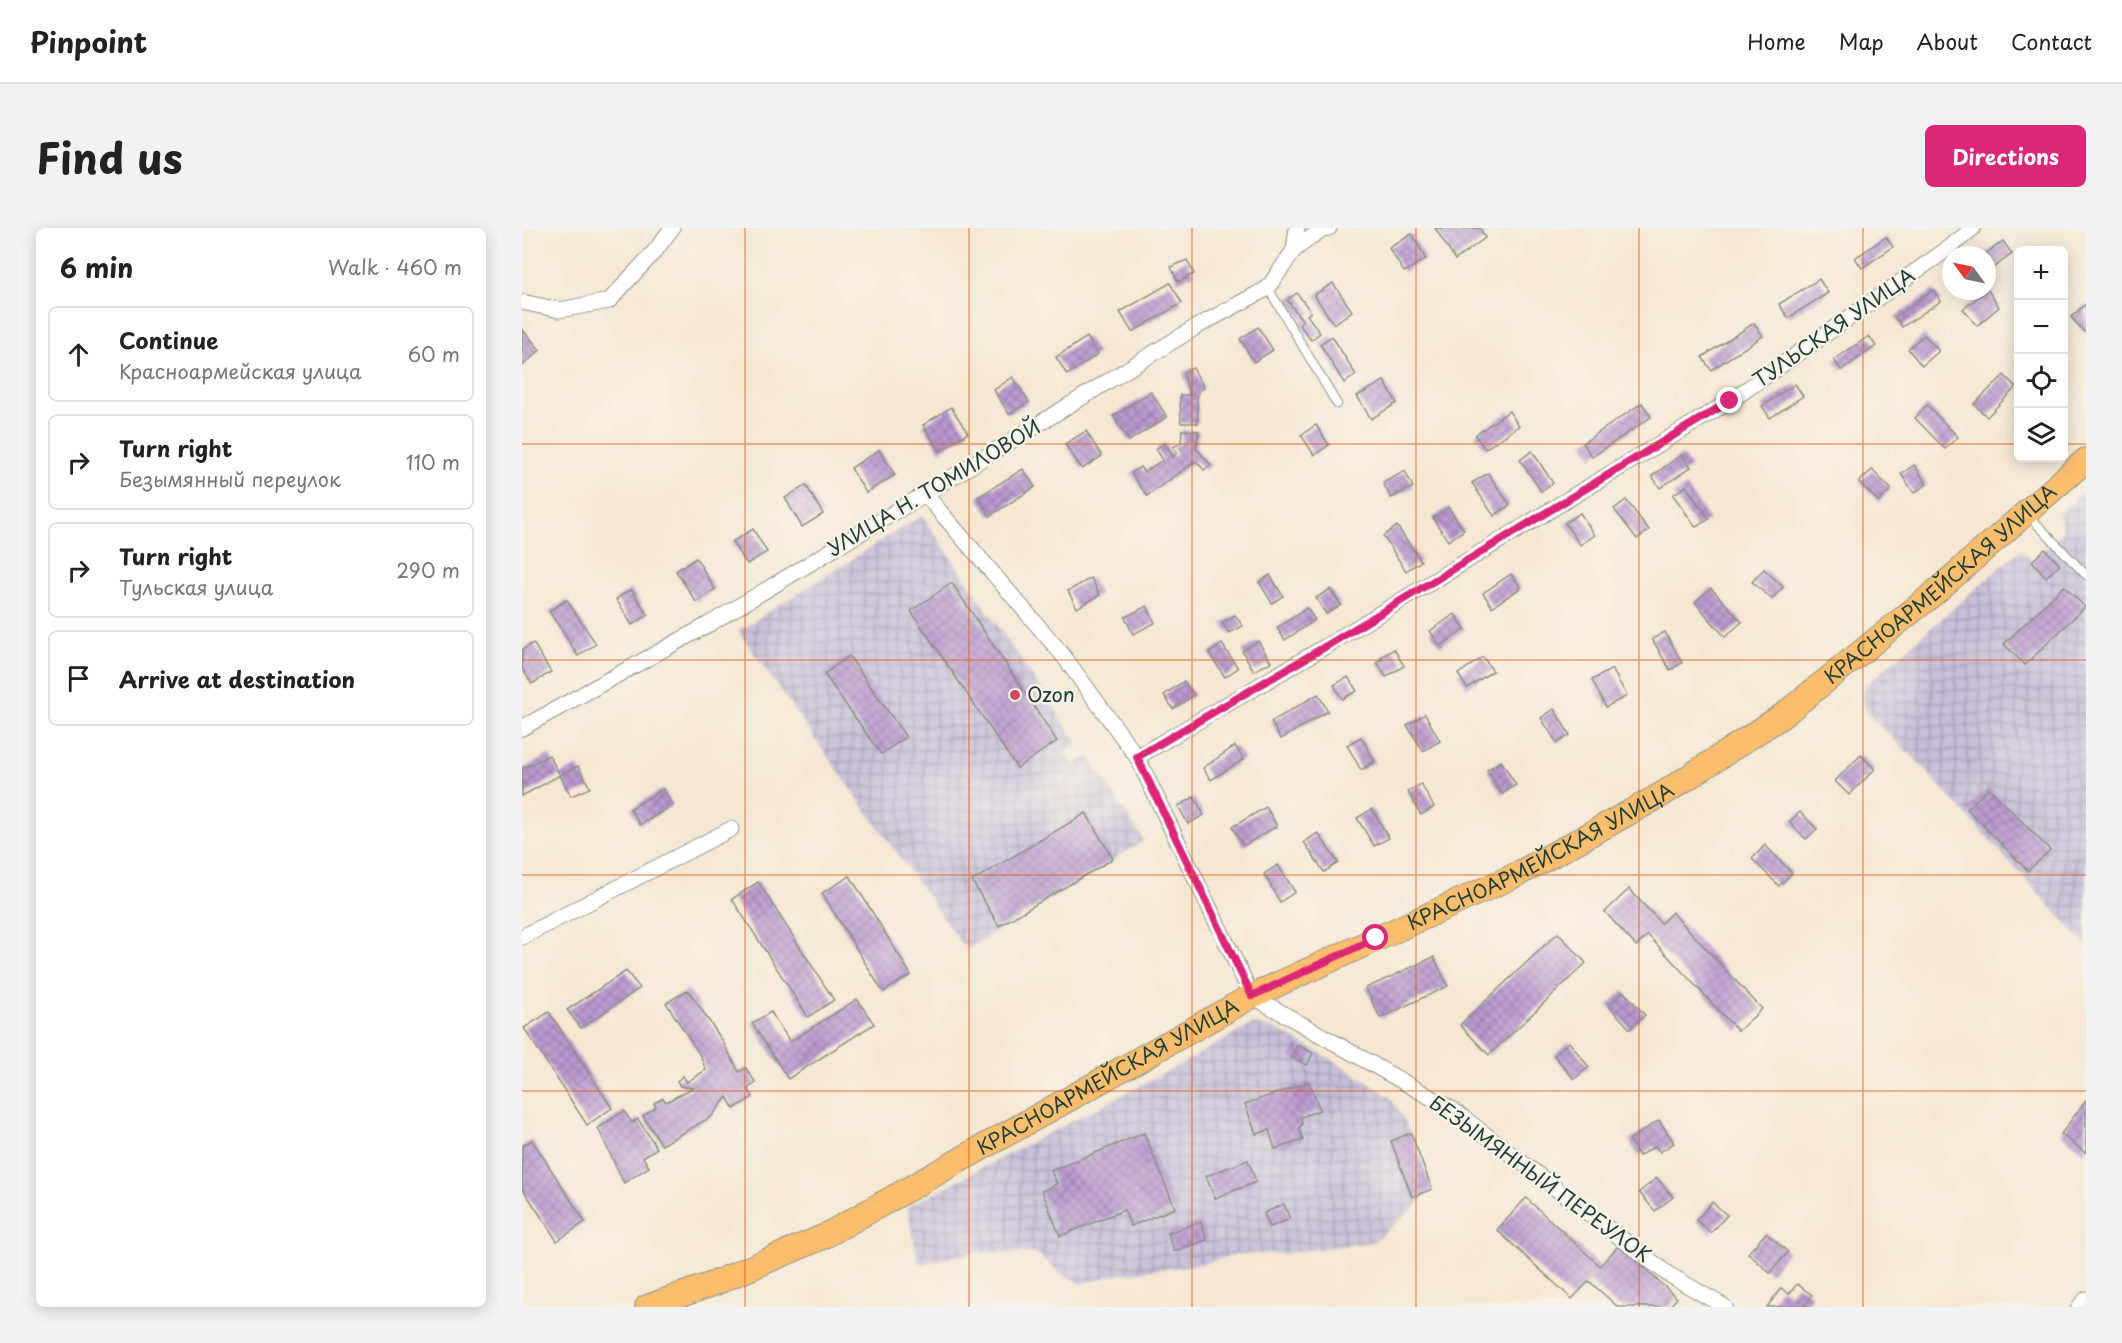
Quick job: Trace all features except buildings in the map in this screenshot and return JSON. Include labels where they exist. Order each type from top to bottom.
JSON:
[{"type":"main road","name":"КРАСНОАРМЕЙСКАЯ УЛИЦА","points":[[646,1307],[715,1284],[823,1237],[1252,996],[1516,875],[1661,795],[1782,716],[1932,595],[2086,460]]},
{"type":"street","points":[[522,302],[559,310],[609,301],[655,251],[672,228]]},
{"type":"street","points":[[1294,250],[1297,228]]},
{"type":"street","name":"УЛИЦА Н. ТОМИЛОВОЙ","points":[[522,728],[711,623],[1196,327],[1268,288],[1294,250],[1322,229],[1329,228]]},
{"type":"street","name":"ТУЛЬСКАЯ УЛИЦА","points":[[1137,757],[1328,645],[1730,401],[1949,248],[1973,228]]},
{"type":"street","points":[[925,494],[1062,654],[1137,757],[1252,996]]},
{"type":"street","points":[[522,937],[731,829]]},
{"type":"street","name":"БЕЗЫМЯННЫЙ ПЕРЕУЛОК","points":[[1252,996],[1453,1110],[1668,1274],[1725,1307]]},
{"type":"street","points":[[2079,1307],[2086,1299]]},
{"type":"lane","points":[[1268,288],[1337,404]]},
{"type":"lane","points":[[2026,512],[2086,575]]},
{"type":"shaded area","points":[[2086,489],[2086,945],[1918,762],[1866,711],[1862,696],[1866,685],[2020,550],[2032,561],[2064,531],[2058,514]]},
{"type":"shaded area","points":[[922,515],[1078,743],[1064,752],[1073,764],[1089,756],[1144,841],[966,950],[738,631]]},
{"type":"shaded area","points":[[1253,1024],[1275,1029],[1335,1061],[1390,1097],[1397,1107],[1411,1133],[1432,1189],[1415,1207],[1373,1242],[1287,1253],[1236,1254],[1202,1264],[1113,1275],[1082,1284],[1060,1273],[1037,1253],[975,1252],[919,1264],[907,1207]]},
{"type":"place","name":"Ozon","points":[[1015,695]]},
{"type":"route","points":[[1376,938],[1252,996],[1137,757],[1328,645],[1730,401]]}]
